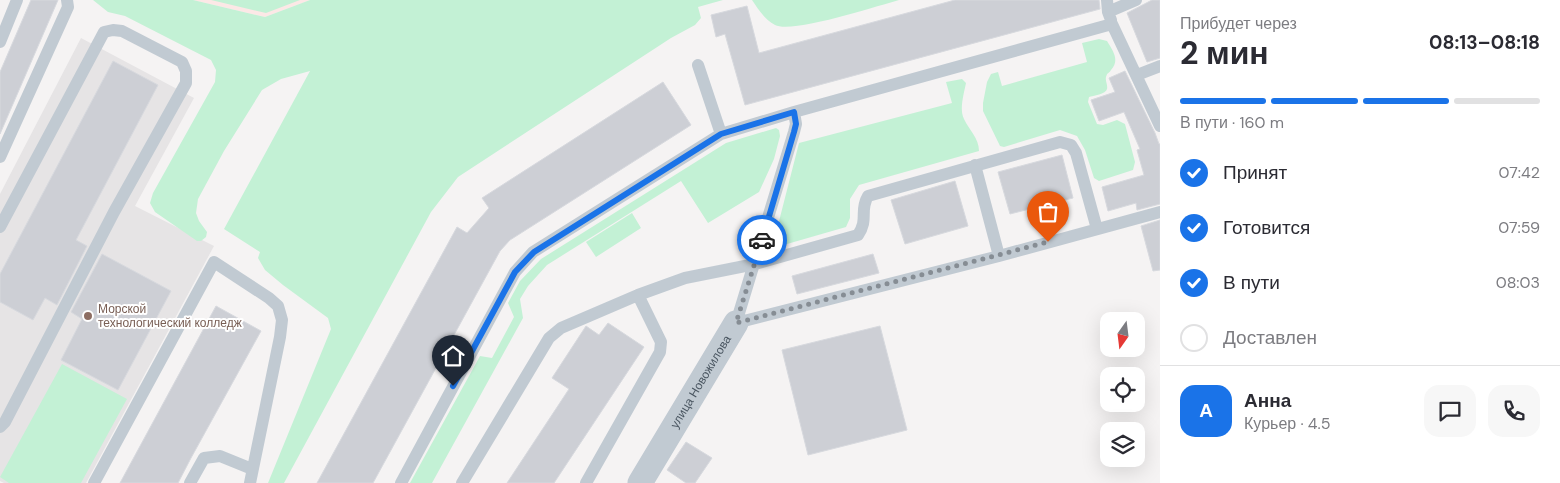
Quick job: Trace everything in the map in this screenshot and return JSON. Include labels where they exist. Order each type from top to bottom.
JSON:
[{"type":"street","name":"улица Новожилова","points":[[640,483],[736,323]]},
{"type":"lane","points":[[0,42],[17,0]]},
{"type":"lane","points":[[0,157],[68,7],[67,0]]},
{"type":"lane","points":[[400,483],[510,280],[519,267],[534,252],[721,134],[1109,12],[1136,0]]},
{"type":"lane","points":[[1109,12],[1160,126]]},
{"type":"lane","points":[[0,227],[104,32],[122,31],[182,62],[186,71],[186,83],[114,212],[5,422],[0,427]]},
{"type":"lane","points":[[698,65],[721,134]]},
{"type":"lane","points":[[1137,75],[1160,66]]},
{"type":"lane","points":[[736,323],[794,132],[796,124],[794,112]]},
{"type":"lane","points":[[462,483],[549,338],[561,328],[638,295],[685,278],[755,264],[858,235],[864,226],[864,203],[868,196],[1060,142],[1071,145],[1076,153],[1097,229]]},
{"type":"lane","points":[[975,165],[999,256]]},
{"type":"lane","name":"улица Новожилова","points":[[736,323],[999,256],[1160,212]]},
{"type":"lane","points":[[94,483],[214,262],[269,298],[278,306],[282,320],[250,483]]},
{"type":"lane","points":[[586,483],[660,352],[661,342],[638,295]]},
{"type":"lane","points":[[190,483],[204,458],[220,456],[252,469]]},
{"type":"shaded area","points":[[193,0],[310,0],[265,17]]},
{"type":"shaded area","name":"Морской технологический колледж","points":[[81,38],[194,98],[135,206],[214,246],[86,483],[4,483],[0,481],[0,194]]},
{"type":"green space","points":[[93,0],[193,0],[265,17],[310,0],[723,0],[698,7],[701,18],[695,25],[671,38],[458,177],[431,212],[284,483],[268,483],[331,329],[328,318],[265,270],[258,258],[260,252],[224,229],[310,71],[281,79],[262,90],[224,151],[198,199],[196,213],[207,232],[206,237],[201,241],[197,241],[155,212],[150,203],[153,193],[215,82],[216,70],[211,60],[125,16],[108,12]]},
{"type":"green space","points":[[211,0],[300,0],[266,13]]},
{"type":"green space","points":[[752,0],[899,0],[816,23],[784,27],[775,25],[768,20]]},
{"type":"green space","points":[[1099,39],[1107,41],[1115,56],[1115,63],[1106,77],[1106,91],[1089,97],[1088,102],[1097,124],[1103,125],[1117,120],[1125,124],[1135,162],[1133,170],[1099,181],[1094,178],[1085,150],[1077,136],[1060,130],[1004,147],[1000,146],[983,111],[987,82],[991,74],[998,72],[1002,86],[1087,62],[1082,43]]},
{"type":"green space","points":[[962,79],[966,83],[962,111],[966,123],[976,138],[979,151],[859,185],[850,199],[850,218],[846,227],[787,244],[779,243],[776,239],[776,233],[799,143],[952,103],[946,82]]},
{"type":"green space","points":[[776,128],[779,130],[780,136],[774,159],[759,192],[708,223],[681,181],[547,265],[528,286],[520,299],[523,318],[432,483],[410,483],[480,356],[492,358],[514,317],[508,303],[520,281],[541,259],[726,143]]},
{"type":"green space","points":[[632,213],[641,228],[596,257],[586,242]]},
{"type":"green space","points":[[62,364],[127,399],[81,483],[9,483],[0,477]]},
{"type":"building","points":[[31,0],[58,0],[0,134],[0,72]]},
{"type":"building","points":[[955,0],[1099,0],[1100,9],[745,105],[725,34],[716,37],[711,15],[747,6],[759,53]]},
{"type":"building","points":[[1152,0],[1160,0],[1160,58],[1147,62],[1127,13]]},
{"type":"building","points":[[113,61],[158,85],[76,240],[87,246],[57,305],[45,298],[33,320],[0,302],[0,274]]},
{"type":"building","points":[[1125,71],[1160,144],[1160,204],[1137,210],[1136,203],[1108,211],[1102,187],[1144,175],[1137,150],[1140,149],[1124,112],[1099,121],[1091,100],[1115,92],[1109,78]]},
{"type":"building","points":[[663,82],[691,125],[510,240],[500,251],[373,483],[317,483],[457,227],[467,233],[489,208],[482,198]]},
{"type":"building","points":[[1062,155],[1073,198],[1010,214],[998,172]]},
{"type":"building","points":[[955,181],[968,226],[905,244],[891,200]]},
{"type":"building","points":[[1160,220],[1160,270],[1153,271],[1141,226]]},
{"type":"building","points":[[102,254],[171,291],[118,390],[61,360],[82,319],[71,312]]},
{"type":"building","points":[[873,254],[879,273],[797,294],[792,276]]},
{"type":"building","points":[[216,306],[261,331],[178,483],[120,483]]},
{"type":"building","points":[[608,323],[644,347],[554,483],[507,483],[569,389],[552,378],[586,326],[599,335]]},
{"type":"building","points":[[880,326],[907,430],[808,455],[782,350]]},
{"type":"building","points":[[686,442],[712,458],[695,483],[686,483],[667,470]]},
{"type":"way so far","points":[[762,240],[736,323],[1048,242]]},
{"type":"place","name":"Морской технологический колледж","points":[[88,316]]},
{"type":"route","points":[[453,386],[515,272],[534,252],[721,134],[794,112],[796,124],[794,132],[762,240]]}]
